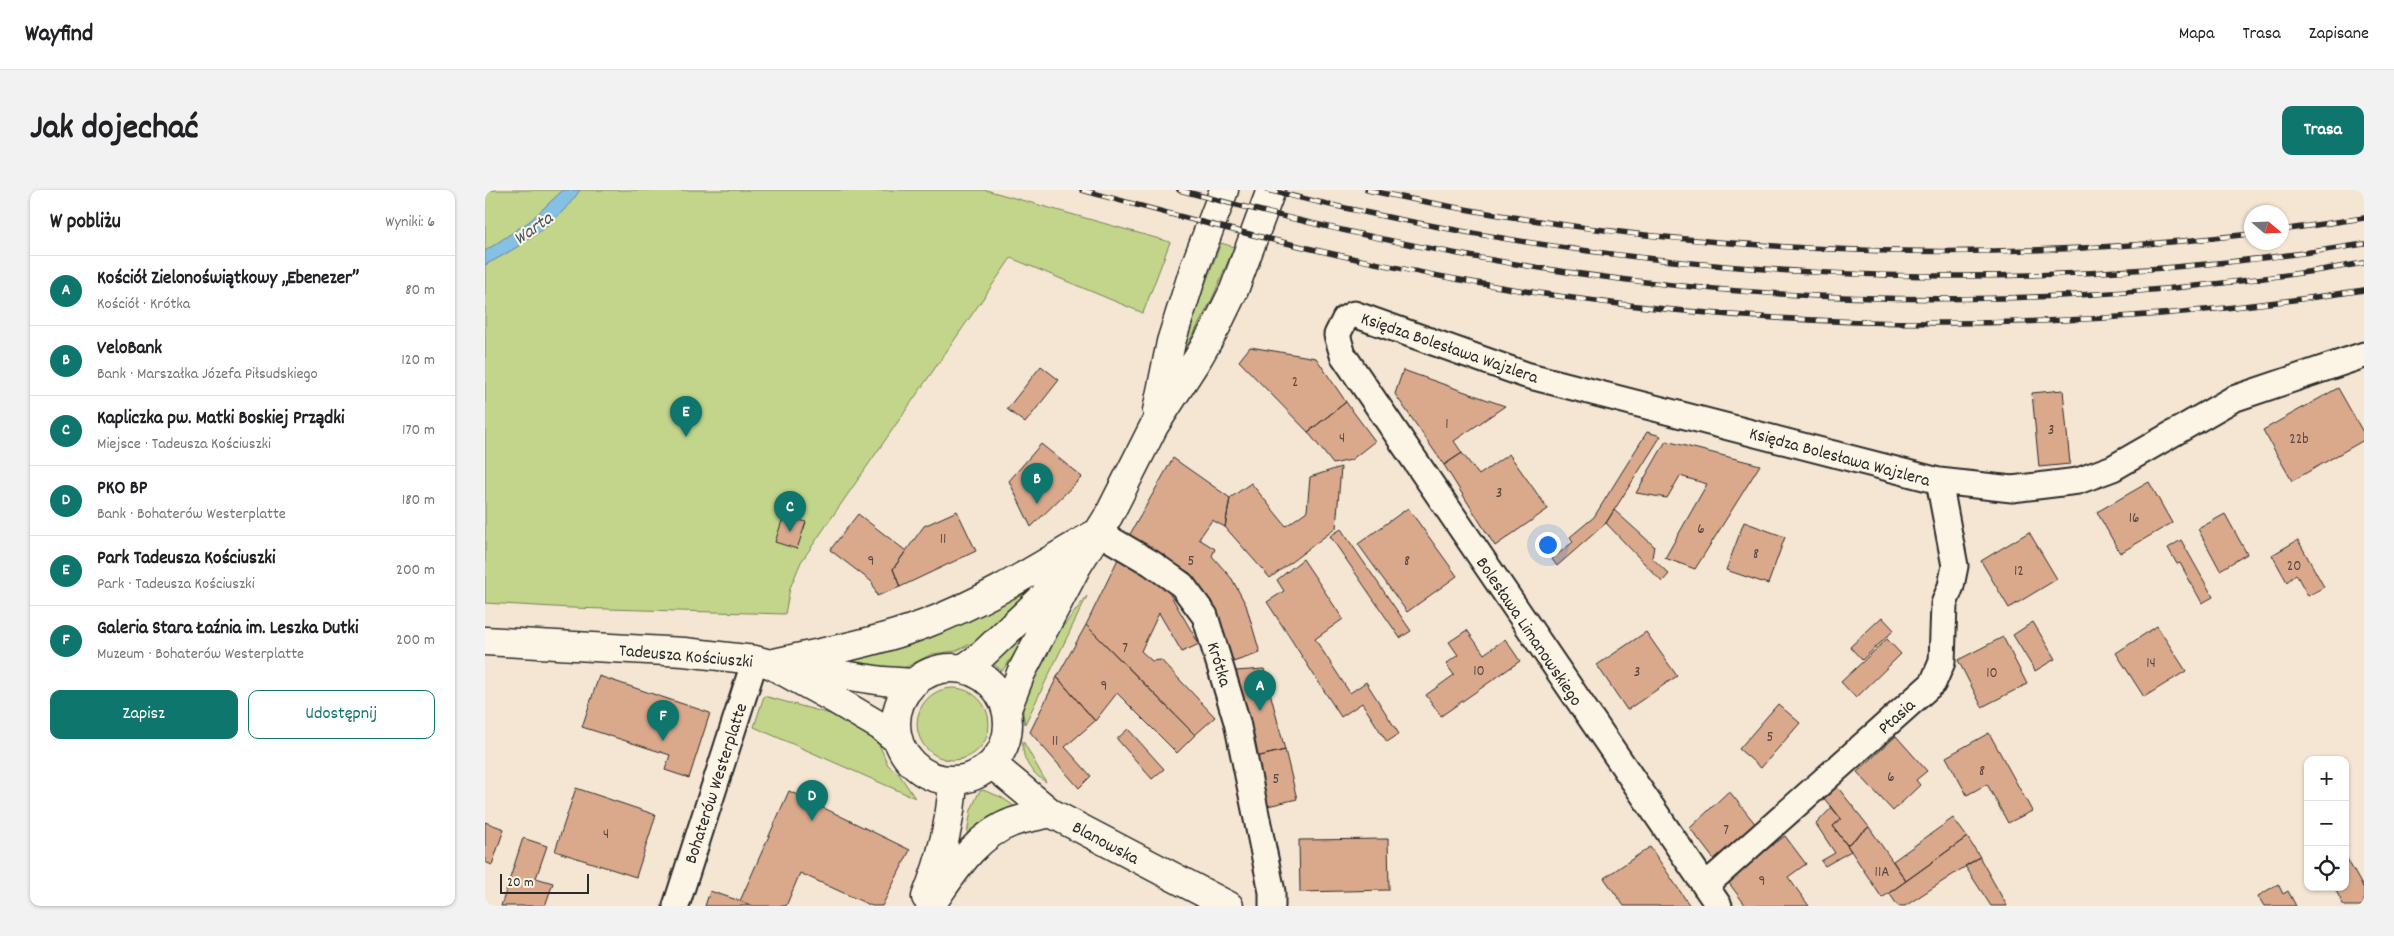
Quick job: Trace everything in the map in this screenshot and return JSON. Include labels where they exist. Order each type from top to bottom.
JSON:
[{"type":"street","points":[[1154,426],[1171,342],[1194,269],[1224,190]]},
{"type":"street","points":[[1007,709],[1021,673],[1077,566],[1134,467],[1154,426],[1217,325],[1234,290],[1271,190]]},
{"type":"street","name":"Księdza Bolesława Wajzlera","points":[[1343,355],[1338,342],[1339,329],[1345,319],[1355,314],[1526,374],[1939,481],[2012,489],[2077,481],[2113,468],[2233,399],[2364,355]]},
{"type":"street","name":"Bolesława Limanowskiego","points":[[1343,355],[1712,896]]},
{"type":"street","name":"Ptasia","points":[[1712,896],[1933,683],[1942,662],[1944,604],[1951,586],[1955,566],[1939,481]]},
{"type":"street","points":[[763,662],[884,638],[926,624],[985,596],[1098,532]]},
{"type":"street","name":"Krótka","points":[[1098,532],[1166,573],[1182,585],[1195,600],[1205,616],[1237,722],[1271,884],[1272,906]]},
{"type":"street","points":[[964,668],[980,657],[1077,566]]},
{"type":"street","name":"Tadeusza Kościuszki","points":[[485,641],[684,652],[763,662],[834,698],[896,739]]},
{"type":"street","points":[[763,662],[883,681],[913,683]]},
{"type":"street","name":"Bohaterów Westerplatte","points":[[676,906],[763,662]]},
{"type":"street","points":[[945,668],[964,668],[978,674],[993,685],[1002,696],[1007,709],[1007,736],[1001,752],[993,764],[974,776],[953,780],[935,778],[923,772],[909,760],[896,739],[895,722],[899,705],[913,683],[934,671],[945,668]]},
{"type":"street","name":"Blanowska","points":[[993,764],[1051,814],[1229,906]]},
{"type":"street","points":[[922,906],[946,836],[952,803],[953,780]]},
{"type":"street","points":[[930,906],[967,856],[989,834],[1013,822],[1051,814]]},
{"type":"green space","points":[[485,190],[986,190],[1170,242],[1143,313],[1011,258],[801,562],[790,588],[785,614],[571,608],[485,603]]},
{"type":"green space","points":[[1221,243],[1234,247],[1212,299],[1188,344],[1185,345],[1183,342]]},
{"type":"green space","points":[[1048,573],[990,634],[956,651],[932,654],[906,667],[890,671],[848,663],[848,659]]},
{"type":"green space","points":[[1087,596],[1025,724],[1023,705],[1025,691],[1031,677],[1058,633]]},
{"type":"green space","points":[[1039,620],[1002,671],[991,662]]},
{"type":"green space","points":[[953,688],[973,694],[983,704],[989,724],[983,744],[973,754],[953,760],[933,754],[923,744],[917,724],[923,704],[933,694]]},
{"type":"green space","points":[[764,696],[834,715],[856,724],[878,742],[888,765],[899,774],[915,798],[754,727]]},
{"type":"green space","points":[[1023,741],[1046,782],[1032,770],[1025,760]]},
{"type":"green space","points":[[983,790],[1001,797],[1014,806],[1013,809],[993,815],[967,834],[971,810],[979,792]]},
{"type":"water","name":"Warta","points":[[563,190],[580,190],[550,223],[525,242],[485,265],[485,251],[530,221]]},
{"type":"building","points":[[1250,347],[1316,358],[1346,402],[1308,432],[1239,361]]},
{"type":"building","points":[[1041,366],[1059,380],[1025,423],[1007,409]]},
{"type":"building","points":[[1403,370],[1505,406],[1454,441],[1462,453],[1444,465],[1395,394]]},
{"type":"building","points":[[2338,388],[2364,434],[2364,440],[2292,481],[2263,430]]},
{"type":"building","points":[[2063,390],[2070,464],[2039,467],[2032,393]]},
{"type":"building","points":[[1346,402],[1375,441],[1351,460],[1333,464],[1308,432]]},
{"type":"building","points":[[1647,432],[1661,436],[1606,523],[1557,566],[1552,559],[1573,542],[1570,537],[1594,517]]},
{"type":"building","points":[[1666,441],[1760,465],[1695,569],[1665,558],[1707,484],[1680,476],[1667,498],[1636,493]]},
{"type":"building","points":[[1041,444],[1082,477],[1031,527],[1009,481]]},
{"type":"building","points":[[1462,453],[1479,475],[1509,454],[1548,509],[1495,546],[1444,465]]},
{"type":"building","points":[[1173,458],[1230,498],[1225,527],[1212,520],[1199,539],[1215,549],[1212,556],[1232,579],[1246,605],[1260,653],[1233,662],[1216,613],[1190,573],[1129,536]]},
{"type":"building","points":[[1341,467],[1336,528],[1270,578],[1225,527],[1230,498],[1251,483],[1286,526],[1307,511],[1310,477]]},
{"type":"building","points":[[2149,482],[2172,523],[2120,553],[2097,512]]},
{"type":"building","points":[[1408,508],[1457,576],[1407,612],[1358,544]]},
{"type":"building","points":[[1614,510],[1654,546],[1652,558],[1669,574],[1662,582],[1606,523]]},
{"type":"building","points":[[957,511],[976,551],[900,587],[893,569],[924,526]]},
{"type":"building","points":[[858,514],[906,551],[893,569],[900,587],[877,596],[872,582],[830,550]]},
{"type":"building","points":[[2225,514],[2247,554],[2220,570],[2198,529]]},
{"type":"building","points":[[784,515],[806,522],[797,549],[775,542]]},
{"type":"building","points":[[1744,522],[1785,537],[1768,584],[1726,570]]},
{"type":"building","points":[[1341,529],[1411,631],[1400,638],[1330,536]]},
{"type":"building","points":[[2029,532],[2057,579],[2009,608],[1981,561]]},
{"type":"building","points":[[2181,540],[2213,597],[2202,603],[2180,563],[2177,564],[2168,548]]},
{"type":"building","points":[[2298,540],[2324,587],[2308,596],[2296,574],[2287,582],[2272,555]]},
{"type":"building","points":[[1119,557],[1164,584],[1199,644],[1182,652],[1159,613],[1141,651],[1152,661],[1161,660],[1215,717],[1195,735],[1086,625]]},
{"type":"building","points":[[1303,559],[1343,619],[1315,639],[1350,693],[1366,682],[1399,734],[1387,742],[1362,703],[1341,717],[1267,602],[1284,591],[1277,580]]},
{"type":"building","points":[[1882,617],[1894,630],[1862,660],[1850,647]]},
{"type":"building","points":[[2033,622],[2055,659],[2035,671],[2013,635]]},
{"type":"building","points":[[1086,625],[1195,735],[1177,753],[1117,693],[1095,721],[1057,677]]},
{"type":"building","points":[[2157,626],[2186,671],[2144,697],[2116,653]]},
{"type":"building","points":[[1467,630],[1484,654],[1505,639],[1520,661],[1441,716],[1426,695],[1454,675],[1446,664],[1458,655],[1449,642]]},
{"type":"building","points":[[1646,632],[1677,676],[1627,710],[1597,665]]},
{"type":"building","points":[[2003,637],[2027,684],[1982,707],[1958,660]]},
{"type":"building","points":[[1887,639],[1901,654],[1856,698],[1841,682]]},
{"type":"building","points":[[1264,669],[1285,750],[1256,757],[1236,671]]},
{"type":"building","points":[[599,676],[710,713],[689,778],[665,770],[670,755],[582,727]]},
{"type":"building","points":[[1057,677],[1095,721],[1065,747],[1091,776],[1079,788],[1030,732]]},
{"type":"building","points":[[1778,704],[1800,723],[1761,768],[1739,749]]},
{"type":"building","points":[[1128,729],[1164,769],[1152,779],[1117,739]]},
{"type":"building","points":[[1989,733],[2032,811],[2008,823],[1987,784],[1967,795],[1946,757]]},
{"type":"building","points":[[1896,736],[1927,771],[1916,780],[1920,785],[1893,811],[1857,772]]},
{"type":"building","points":[[1285,750],[1297,799],[1268,806],[1256,757]]},
{"type":"building","points":[[1835,784],[1869,827],[1847,845],[1833,826],[1841,819],[1822,796]]},
{"type":"building","points":[[576,788],[656,815],[636,877],[555,851]]},
{"type":"building","points":[[789,791],[910,850],[882,906],[872,906],[800,873],[786,906],[753,906],[740,901]]},
{"type":"building","points":[[1729,791],[1761,831],[1719,866],[1690,828]]},
{"type":"building","points":[[1832,807],[1841,819],[1833,826],[1851,851],[1825,866],[1821,861],[1835,853],[1816,824]]},
{"type":"building","points":[[1953,818],[1967,837],[1906,881],[1893,861]]},
{"type":"building","points":[[485,822],[504,829],[492,865],[485,862]]},
{"type":"building","points":[[1869,827],[1906,881],[1882,898],[1847,845]]},
{"type":"building","points":[[1785,836],[1806,864],[1788,877],[1809,906],[1746,906],[1726,879]]},
{"type":"building","points":[[1967,837],[1980,857],[1905,906],[1898,906],[1889,893]]},
{"type":"building","points":[[523,838],[547,846],[536,878],[553,883],[545,906],[501,906]]},
{"type":"building","points":[[1388,839],[1389,890],[1300,892],[1299,840]]},
{"type":"building","points":[[1650,847],[1690,906],[1624,906],[1604,878]]},
{"type":"building","points":[[1980,857],[2007,906],[1991,906],[1965,866]]},
{"type":"building","points":[[2349,862],[2364,889],[2364,906],[2344,906],[2336,891],[2349,891]]},
{"type":"building","points":[[2278,884],[2283,894],[2288,891],[2296,906],[2264,906],[2258,896]]},
{"type":"building","points":[[710,891],[740,901],[753,906],[705,906]]},
{"type":"railway","points":[[1082,190],[1262,237],[1443,277],[1565,297],[1665,309],[1765,317],[1865,322],[1965,323],[2065,320],[2165,314],[2265,304],[2364,290]]},
{"type":"railway","points":[[1179,190],[1323,226],[1469,256],[1567,272],[1666,284],[1766,293],[1866,298],[1966,299],[2066,296],[2166,289],[2265,278],[2364,263]]},
{"type":"railway","points":[[1267,190],[1402,220],[1538,244],[1675,261],[1813,272],[1951,276],[2089,273],[2227,262],[2364,244]]},
{"type":"railway","points":[[1367,190],[1476,211],[1586,228],[1697,240],[1807,248],[1919,251],[2030,250],[2140,244],[2244,235]]},
{"type":"railway","points":[[2289,229],[2364,218]]},
{"type":"place","name":"Park Tadeusza Kościuszki","points":[[686,437]]},
{"type":"place","name":"VeloBank","points":[[1037,504]]},
{"type":"place","name":"Kapliczka pw. Matki Boskiej Prządki","points":[[790,532]]},
{"type":"place","name":"Kościół Zielonoświątkowy „Ebenezer”","points":[[1260,711]]},
{"type":"place","name":"Galeria Stara Łaźnia im. Leszka Dutki","points":[[663,741]]},
{"type":"place","name":"PKO BP","points":[[812,821]]}]
